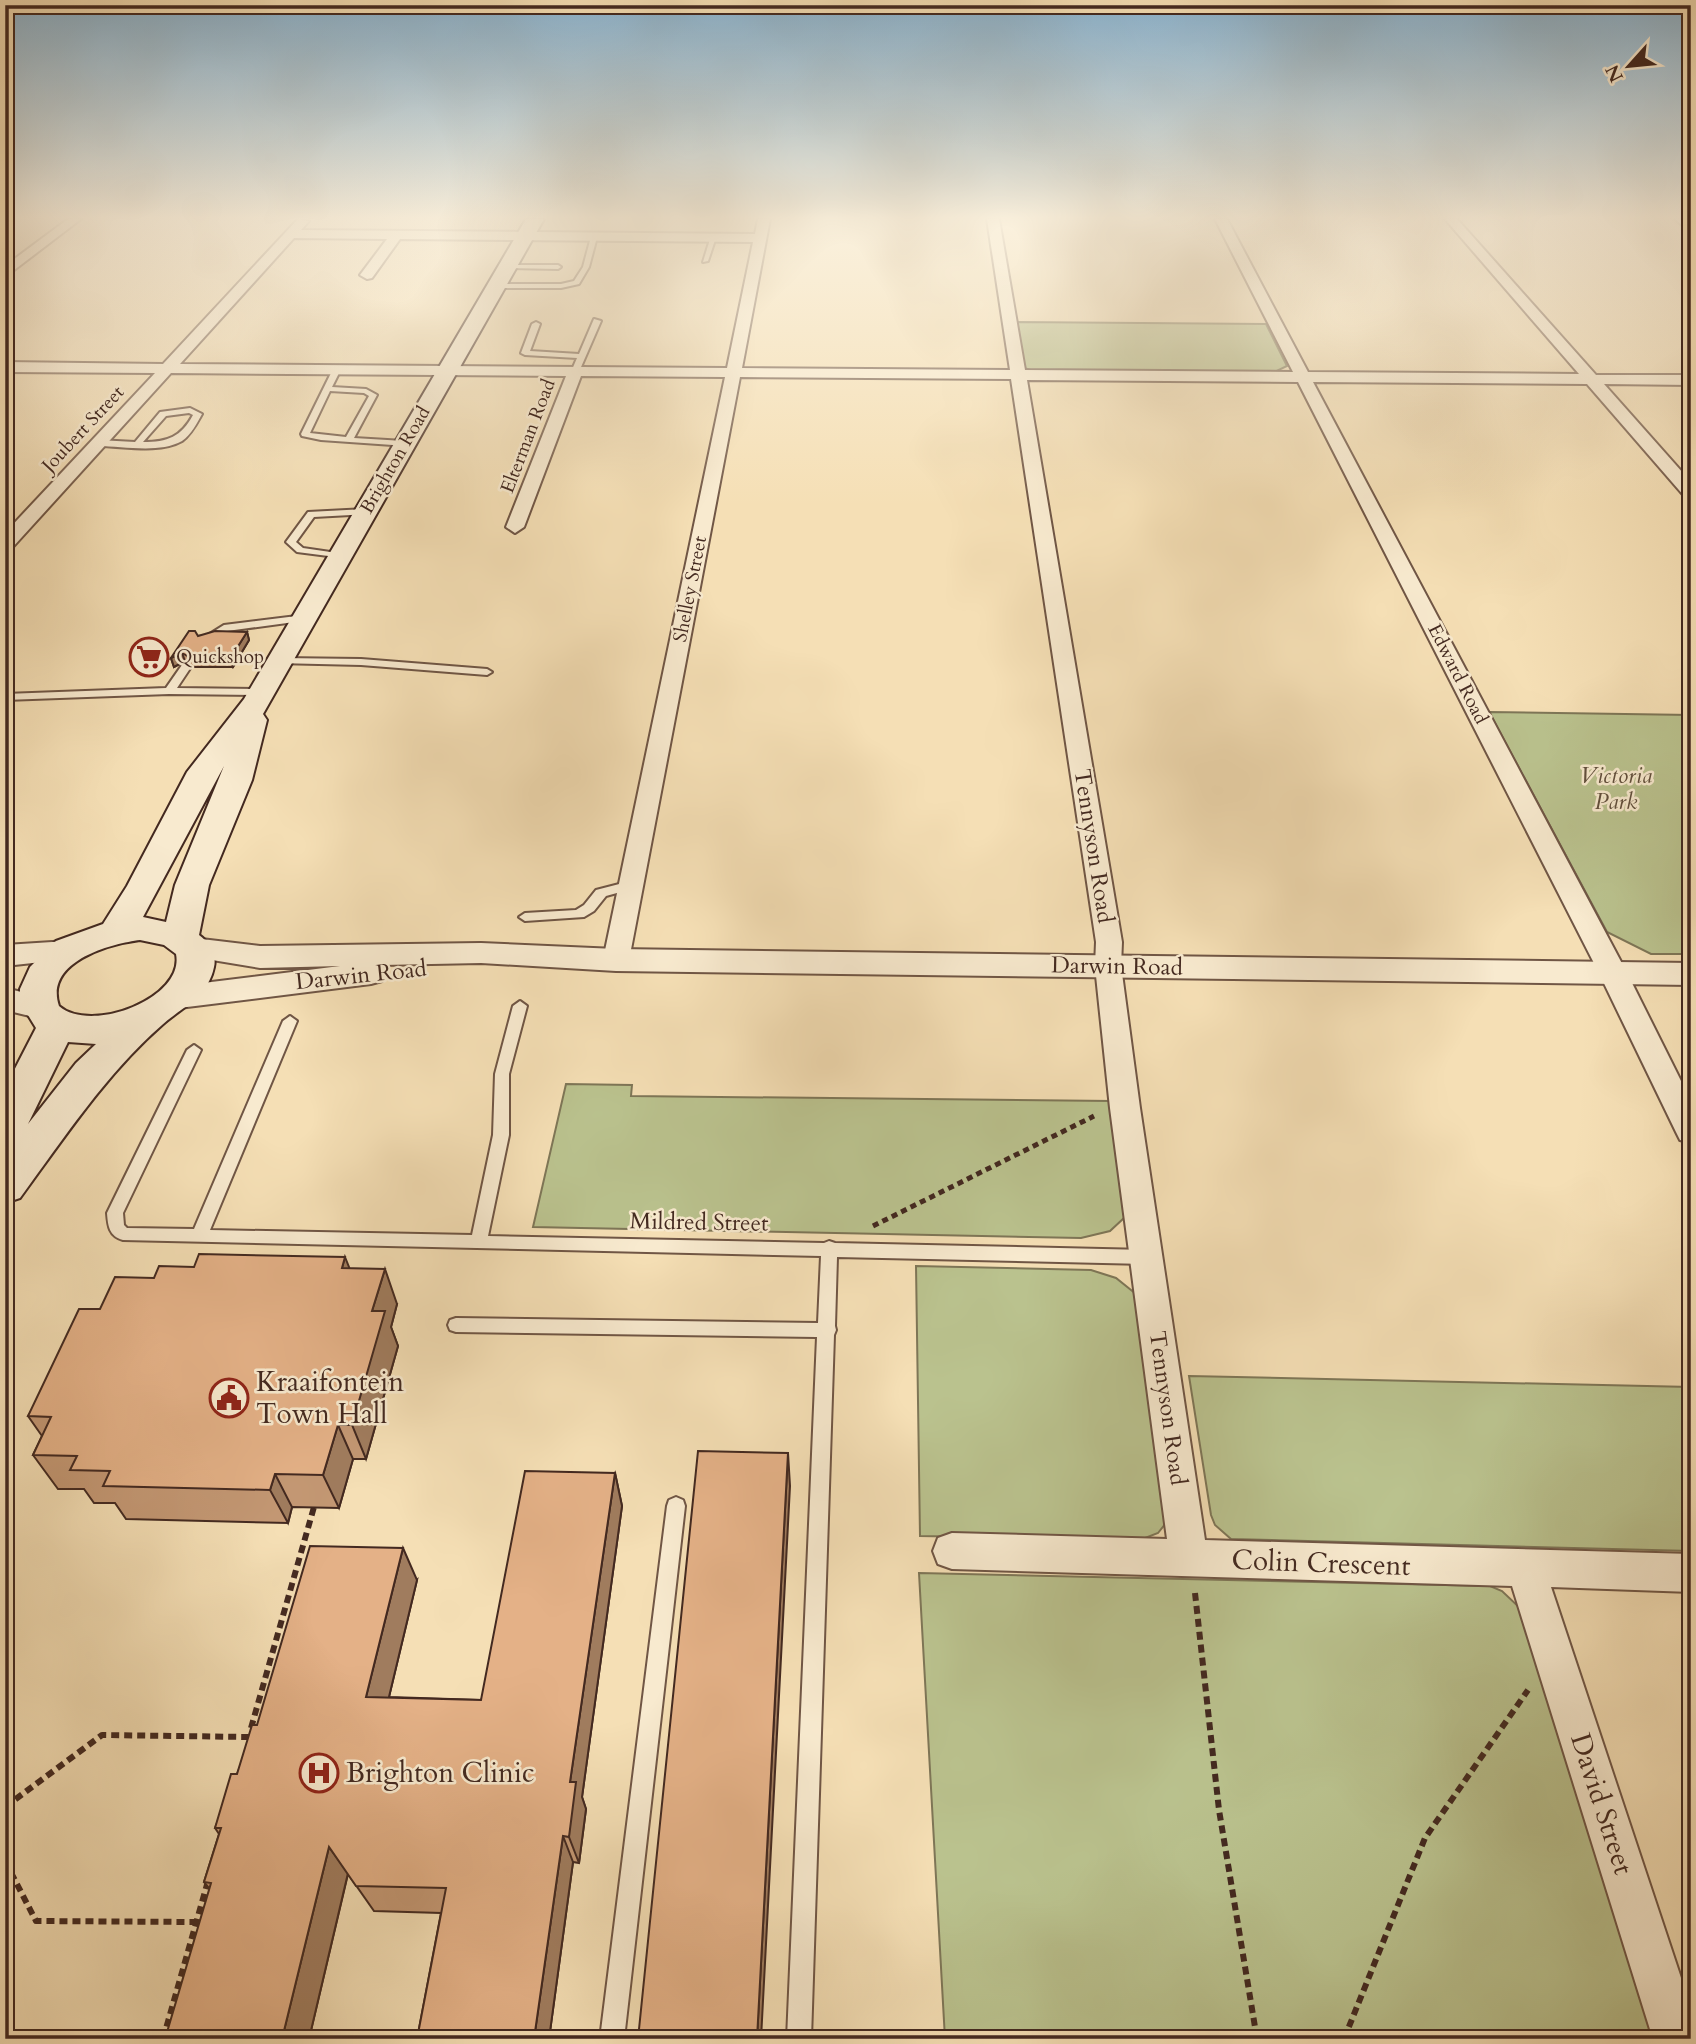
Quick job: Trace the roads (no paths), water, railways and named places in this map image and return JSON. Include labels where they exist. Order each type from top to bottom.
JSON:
[{"type":"main road","name":"Brighton Road","points":[[116,931],[144,886],[203,772],[260,697],[479,314]]},
{"type":"main road","name":"Brighton Road","points":[[163,1007],[195,971],[197,963],[187,943],[192,886],[236,780],[260,697]]},
{"type":"main road","points":[[7,1123],[41,978],[68,951],[116,931],[163,930],[187,943]]},
{"type":"main road","points":[[33,1010],[69,1029],[99,1030],[163,1007]]},
{"type":"main road","points":[[5,1186],[90,1073],[163,1007]]},
{"type":"street","name":"Joubert Street","points":[[5,544],[217,314]]},
{"type":"street","name":"Shelley Street","points":[[616,960],[745,314]]},
{"type":"street","name":"Tennyson Road","points":[[1008,314],[1109,942],[1108,966],[1125,1108],[1189,1559]]},
{"type":"street","name":"Edward Road","points":[[1271,314],[1613,973],[1690,1130]]},
{"type":"street","points":[[1534,314],[1691,493]]},
{"type":"street","points":[[5,367],[447,370],[579,364],[734,372],[1691,380]]},
{"type":"street","name":"Elterman Road","points":[[515,527],[579,364]]},
{"type":"street","name":"Darwin Road","points":[[187,943],[260,957],[454,953],[616,960],[1691,974]]},
{"type":"street","points":[[5,956],[68,951]]},
{"type":"street","name":"Darwin Road","points":[[163,1007],[372,973],[543,958]]},
{"type":"street","name":"Colin Crescent","points":[[952,1551],[1691,1573]]},
{"type":"street","name":"David Street","points":[[1526,1570],[1677,2039]]},
{"type":"lane","name":"Elterman Road","points":[[579,364],[597,321]]},
{"type":"lane","points":[[536,324],[525,353],[579,364]]},
{"type":"lane","points":[[337,369],[305,433],[404,444]]},
{"type":"lane","points":[[329,389],[366,391],[373,395],[349,440]]},
{"type":"lane","points":[[98,443],[138,443],[177,440],[198,414],[190,410],[165,413],[138,443]]},
{"type":"lane","points":[[341,556],[300,551],[291,542],[311,514],[366,512]]},
{"type":"lane","points":[[205,640],[212,633],[225,628],[305,618]]},
{"type":"lane","points":[[281,661],[361,662],[487,672]]},
{"type":"lane","points":[[169,691],[186,667]]},
{"type":"lane","points":[[5,697],[169,691],[260,697]]},
{"type":"lane","points":[[525,917],[579,914],[589,908],[601,892],[631,885]]},
{"type":"lane","points":[[479,1241],[501,1135],[502,1074],[520,1006]]},
{"type":"lane","points":[[199,1237],[290,1021]]},
{"type":"lane","name":"Mildred Street","points":[[194,1050],[114,1218],[118,1231],[129,1235],[199,1237],[829,1248],[1146,1257]]},
{"type":"lane","points":[[799,2039],[828,1330],[829,1248]]},
{"type":"lane","points":[[456,1325],[828,1330]]},
{"type":"lane","points":[[612,2039],[676,1506]]},
{"type":"place","name":"Quickshop","points":[[149,657]]},
{"type":"place","name":"Kraaifontein Town Hall","points":[[229,1398]]},
{"type":"place","name":"Brighton Clinic","points":[[319,1773]]},
{"type":"park label","name":"Victoria Park","points":[[1616,788]]}]
